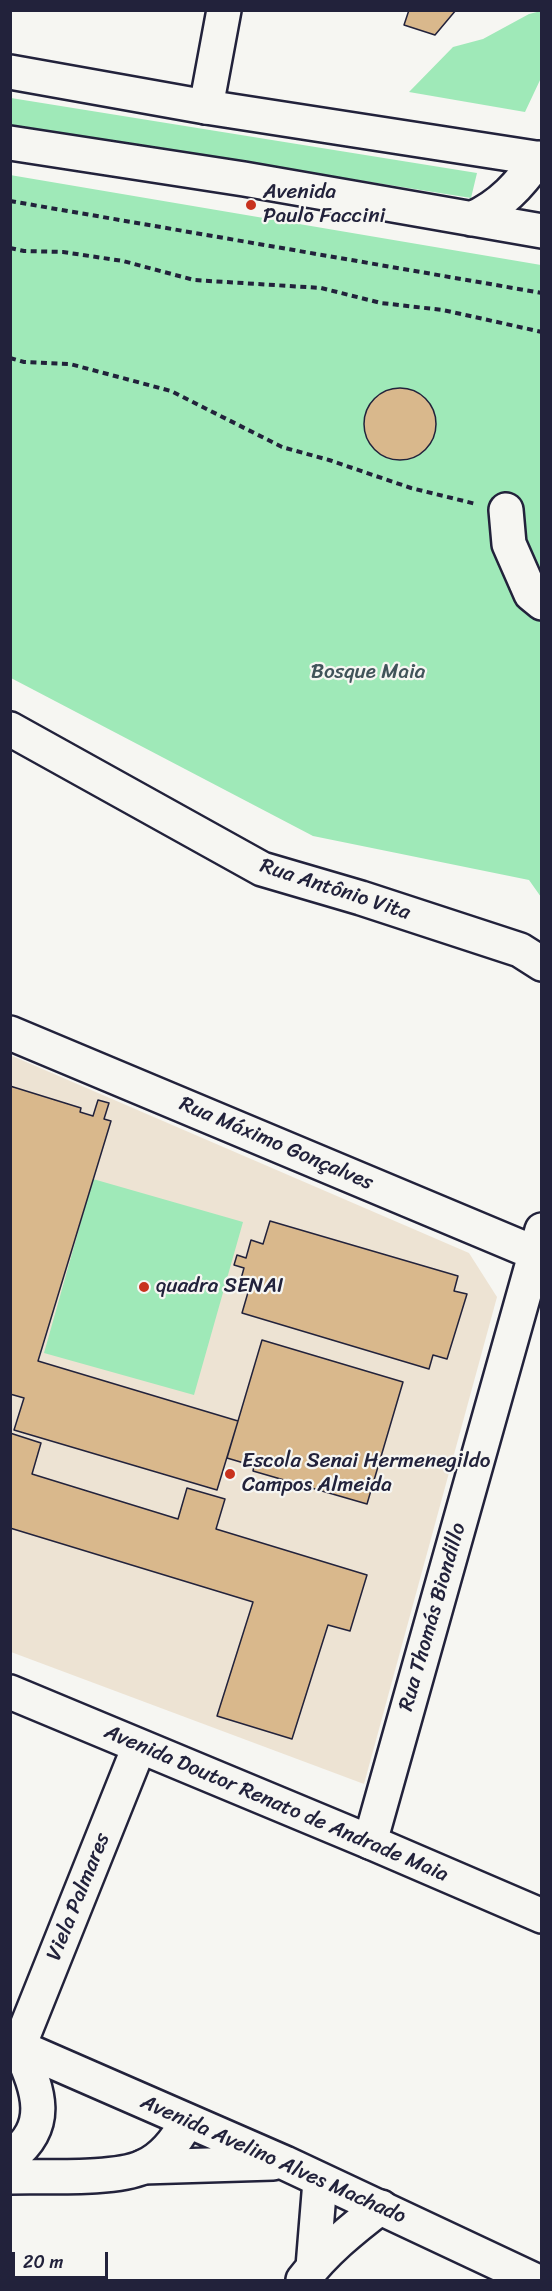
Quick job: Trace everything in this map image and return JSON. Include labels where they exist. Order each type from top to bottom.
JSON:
[{"type":"street","points":[[206,107],[224,10]]},
{"type":"street","points":[[10,72],[206,107],[541,157]]},
{"type":"street","points":[[10,143],[244,179],[542,231]]},
{"type":"street","points":[[471,219],[486,212],[510,194],[541,157]]},
{"type":"street","points":[[506,510],[508,544],[531,594],[542,603]]},
{"type":"street","name":"Rua Antônio Vita","points":[[10,729],[262,869],[362,898],[520,950],[542,964]]},
{"type":"street","name":"Rua Máximo Gonçalves","points":[[10,1033],[539,1247]]},
{"type":"street","name":"Rua Thomás Biondillo","points":[[370,1842],[539,1247]]},
{"type":"street","name":"Avenida Doutor Renato de Andrade Maia","points":[[10,1692],[542,1916]]},
{"type":"street","name":"Viela Palmares","points":[[15,2044],[140,1747]]},
{"type":"street","points":[[10,2158],[31,2137],[38,2122],[39,2105],[34,2082],[15,2044]]},
{"type":"street","name":"Avenida Avelino Alves Machado","points":[[15,2044],[285,2163],[534,2280]]},
{"type":"street","points":[[143,2167],[165,2152],[178,2138],[187,2121]]},
{"type":"street","points":[[10,2177],[116,2174],[143,2167],[285,2163]]},
{"type":"street","points":[[308,2274],[320,2181]]},
{"type":"street","points":[[308,2274],[346,2234],[381,2207]]},
{"type":"path","points":[[10,201],[542,293]]},
{"type":"path","points":[[10,248],[24,251],[63,252],[123,261],[194,280],[321,288],[381,303],[443,310],[542,332]]},
{"type":"path","points":[[10,358],[24,362],[70,364],[171,391],[282,447],[329,460],[411,488],[506,510]]},
{"type":"shaded area","name":"Escola Senai Hermenegildo Campos Almeida","points":[[10,1055],[469,1253],[497,1297],[364,1784],[11,1652]]},
{"type":"green space","points":[[541,11],[541,78],[525,112],[409,92],[453,47],[483,39],[529,14]]},
{"type":"green space","points":[[10,98],[477,173],[471,198],[11,125]]},
{"type":"green space","name":"Bosque Maia","points":[[10,175],[541,265],[541,897],[529,880],[313,836],[11,678]]},
{"type":"green space","name":"quadra SENAI","points":[[93,1179],[243,1222],[194,1395],[44,1353]]},
{"type":"building","points":[[409,10],[456,10],[435,35],[404,25]]},
{"type":"building","points":[[407,388],[426,398],[434,410],[436,424],[434,438],[426,450],[414,458],[393,460],[374,450],[366,438],[364,417],[374,398],[386,390]]},
{"type":"building","points":[[10,1086],[81,1108],[80,1112],[93,1116],[98,1100],[109,1103],[104,1119],[111,1121],[38,1361],[238,1421],[217,1490],[14,1430],[24,1398],[10,1394]]},
{"type":"building","points":[[270,1221],[458,1276],[454,1291],[467,1294],[447,1359],[433,1355],[429,1369],[242,1313],[249,1289],[239,1286],[244,1268],[234,1265],[237,1255],[246,1258],[251,1240],[263,1244]]},
{"type":"building","points":[[262,1340],[403,1382],[367,1504],[253,1471],[254,1466],[227,1458]]},
{"type":"building","points":[[10,1433],[41,1443],[32,1474],[178,1519],[187,1488],[225,1499],[216,1529],[367,1575],[350,1631],[328,1625],[292,1739],[217,1716],[253,1602],[10,1528]]},
{"type":"place","name":"Avenida Paulo Faccini","points":[[251,205]]},
{"type":"place","name":"quadra SENAI","points":[[144,1287]]},
{"type":"place","name":"Escola Senai Hermenegildo Campos Almeida","points":[[230,1474]]}]
